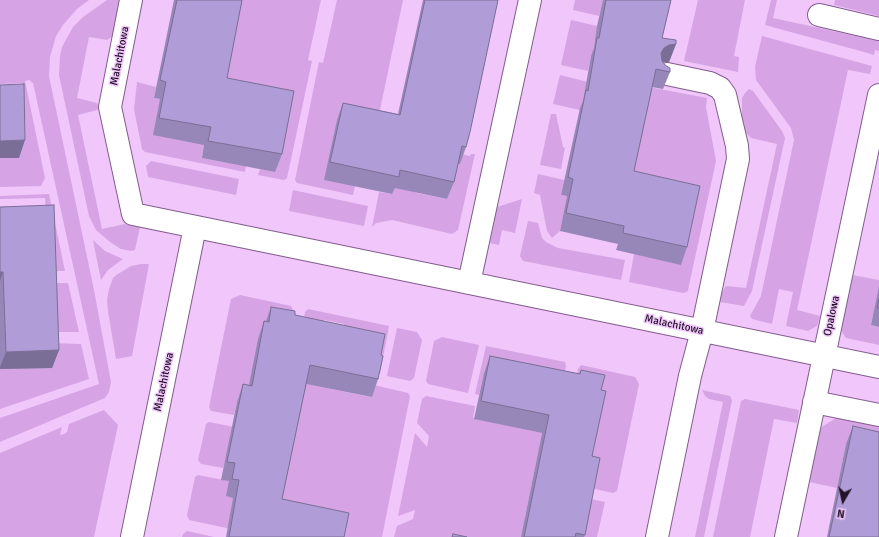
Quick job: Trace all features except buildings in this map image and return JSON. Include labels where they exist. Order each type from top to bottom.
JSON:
[{"type":"street","name":"Malachitowa","points":[[131,0],[110,107],[133,214],[824,357],[879,367]]},
{"type":"street","points":[[469,283],[530,0]]},
{"type":"street","points":[[819,15],[879,28]]},
{"type":"street","points":[[657,537],[690,376],[702,331],[738,159],[737,146],[725,94],[720,88],[710,83],[667,74]]},
{"type":"street","name":"Opalowa","points":[[786,537],[879,95]]},
{"type":"street","name":"Malachitowa","points":[[132,537],[195,227]]},
{"type":"street","points":[[814,402],[879,415]]},
{"type":"shaded area","points":[[0,0],[89,0],[77,9],[63,25],[56,36],[50,57],[49,76],[94,290],[111,382],[109,392],[105,398],[0,442],[0,418],[99,384],[33,83],[30,80],[25,81],[45,178],[41,186],[0,187],[0,158],[22,101],[22,83],[0,84]]},
{"type":"shaded area","points":[[107,0],[121,0],[113,36],[107,40],[89,37],[77,98],[97,103],[99,108],[97,110],[78,115],[102,229],[125,224],[140,227],[135,250],[131,251],[121,249],[110,242],[96,230],[89,216],[59,75],[62,47],[73,27],[83,17]]},
{"type":"shaded area","points":[[239,0],[321,0],[308,60],[312,61],[287,178],[284,180],[258,175],[260,169],[275,172],[220,96]]},
{"type":"shaded area","points":[[337,0],[403,0],[376,129],[353,195],[297,183],[295,180],[319,62],[323,63]]},
{"type":"shaded area","points":[[575,0],[614,0],[613,4],[603,2],[599,16],[573,10]]},
{"type":"shaded area","points":[[698,0],[745,0],[734,56],[739,57],[738,72],[684,61]]},
{"type":"shaded area","points":[[771,0],[777,0],[773,18],[879,41],[879,51],[875,50],[874,55],[765,25]]},
{"type":"shaded area","points":[[835,0],[879,0],[879,16],[834,5]]},
{"type":"shaded area","points":[[571,20],[608,29],[591,56],[588,71],[561,65]]},
{"type":"shaded area","points":[[762,36],[872,66],[870,74],[848,70],[797,310],[820,316],[817,326],[808,331],[786,326],[793,292],[779,289],[772,324],[752,319],[750,316],[761,296],[794,140],[791,128],[756,80],[755,67]]},
{"type":"shaded area","points":[[560,75],[596,84],[580,110],[553,104]]},
{"type":"shaded area","points":[[137,82],[156,87],[154,98],[160,99],[204,145],[202,158],[246,166],[245,172],[145,152],[142,149],[134,109]]},
{"type":"shaded area","points":[[649,87],[707,98],[706,107],[716,161],[688,290],[687,292],[683,293],[629,282],[634,254],[626,195]]},
{"type":"shaded area","points":[[749,89],[753,91],[782,131],[785,138],[752,291],[744,306],[720,302],[721,296],[726,286],[746,288],[777,144],[751,138],[745,132],[742,116],[742,98]]},
{"type":"shaded area","points":[[551,114],[556,114],[563,147],[565,148],[561,169],[540,165]]},
{"type":"shaded area","points":[[462,154],[470,156],[471,154],[475,154],[458,230],[452,234],[392,220],[376,223],[372,227],[379,192],[392,194],[395,183],[417,193],[447,199],[455,164],[460,164]]},
{"type":"shaded area","points":[[151,161],[239,179],[236,195],[148,177],[146,166]]},
{"type":"shaded area","points":[[538,174],[564,180],[561,195],[567,196],[560,231],[552,238],[547,231],[540,195],[534,193]]},
{"type":"shaded area","points":[[293,190],[368,206],[364,226],[289,211]]},
{"type":"shaded area","points":[[49,194],[65,271],[49,271],[45,198],[0,199],[0,196]]},
{"type":"shaded area","points":[[522,199],[515,233],[502,230],[499,245],[490,243],[497,207]]},
{"type":"shaded area","points":[[528,221],[538,223],[542,238],[546,242],[558,248],[625,260],[621,280],[523,261],[520,256]]},
{"type":"shaded area","points":[[93,240],[105,251],[123,259],[108,270],[101,280]]},
{"type":"shaded area","points":[[149,264],[132,356],[116,359],[108,311],[107,300],[109,289],[113,278],[118,274],[131,266]]},
{"type":"shaded area","points":[[852,275],[879,280],[879,287],[871,325],[879,327],[879,345],[846,338],[841,331]]},
{"type":"shaded area","points":[[50,283],[68,283],[79,332],[51,332]]},
{"type":"shaded area","points":[[240,295],[291,306],[293,310],[289,329],[253,387],[237,402],[234,415],[211,411],[209,407],[231,299]]},
{"type":"shaded area","points":[[308,309],[389,326],[380,374],[376,373],[343,329],[344,324],[324,320],[318,346],[300,342],[305,312]]},
{"type":"shaded area","points":[[397,328],[417,332],[422,340],[414,378],[410,381],[387,376]]},
{"type":"shaded area","points":[[442,337],[479,345],[468,393],[428,384],[426,381],[434,341]]},
{"type":"shaded area","points":[[51,343],[81,344],[89,379],[0,409],[0,369],[52,368]]},
{"type":"shaded area","points":[[486,346],[565,362],[566,366],[561,393],[499,372],[485,369],[479,395],[475,394]]},
{"type":"shaded area","points":[[581,365],[635,377],[639,384],[617,491],[613,493],[591,488],[574,388],[578,369]]},
{"type":"shaded area","points":[[301,383],[371,397],[374,385],[408,393],[410,396],[382,537],[341,537],[275,507]]},
{"type":"shaded area","points":[[702,390],[730,396],[732,400],[704,537],[695,537],[723,402],[709,399],[705,396]]},
{"type":"shaded area","points":[[426,396],[475,406],[473,418],[542,433],[525,518],[523,537],[394,537],[397,526],[413,519],[415,510],[398,516],[415,433],[427,447],[429,436],[417,423],[422,399]]},
{"type":"shaded area","points":[[745,399],[799,410],[797,423],[774,419],[750,537],[713,537],[741,401]]},
{"type":"shaded area","points":[[104,410],[118,425],[94,537],[0,537],[0,453],[62,427],[60,435],[64,434],[67,432],[69,424]]},
{"type":"shaded area","points":[[836,418],[879,427],[879,450],[846,444],[837,488],[809,482],[820,428]]},
{"type":"shaded area","points":[[209,422],[239,428],[223,468],[201,464],[198,460],[206,424]]},
{"type":"shaded area","points":[[198,475],[229,481],[237,498],[231,529],[189,520],[187,515],[195,477]]},
{"type":"shaded area","points":[[581,497],[605,502],[597,537],[581,537]]},
{"type":"shaded area","points":[[187,531],[214,537],[182,537]]}]
